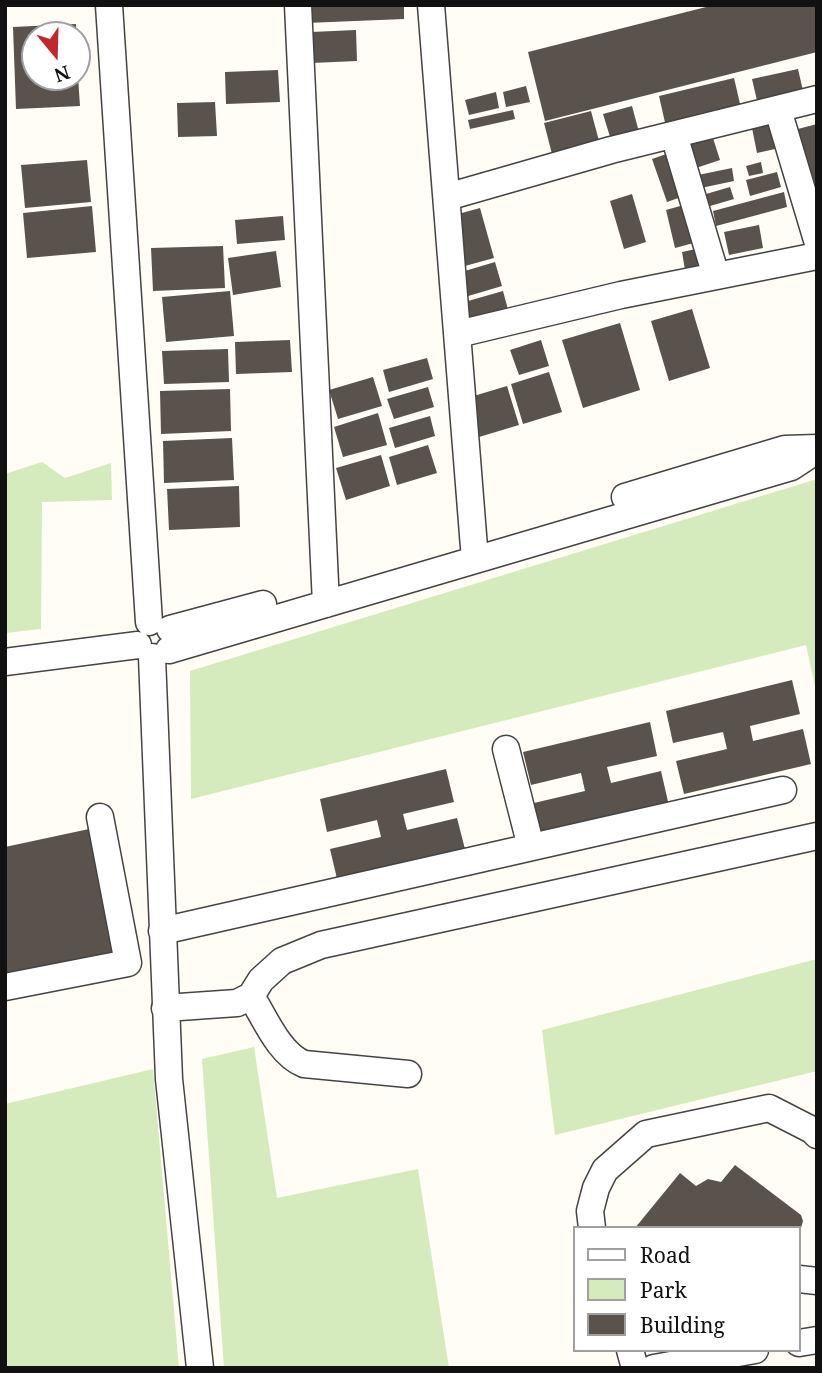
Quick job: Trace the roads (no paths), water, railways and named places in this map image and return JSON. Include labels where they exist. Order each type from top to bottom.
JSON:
[{"type":"street","points":[[109,5],[156,640],[162,931],[169,1079],[200,1368]]},
{"type":"street","points":[[298,5],[326,595]]},
{"type":"street","points":[[431,5],[474,552]]},
{"type":"street","points":[[447,197],[611,150],[817,99]]},
{"type":"street","points":[[778,110],[817,240]]},
{"type":"street","points":[[674,135],[716,276]]},
{"type":"street","points":[[458,334],[621,295],[817,256]]},
{"type":"street","points":[[5,662],[156,640],[474,552],[785,449],[817,449]]},
{"type":"street","points":[[506,749],[531,847]]},
{"type":"street","points":[[162,931],[783,790]]},
{"type":"street","points":[[5,987],[128,963],[100,817]]},
{"type":"street","points":[[165,1008],[237,1003],[251,996],[261,980],[282,961],[321,945],[817,836]]},
{"type":"street","points":[[251,996],[285,1051],[295,1061],[408,1074]]},
{"type":"street","points":[[592,1226],[590,1211],[596,1188],[606,1170],[646,1134],[769,1108],[817,1135]]},
{"type":"street","points":[[654,1368],[744,1352]]}]
